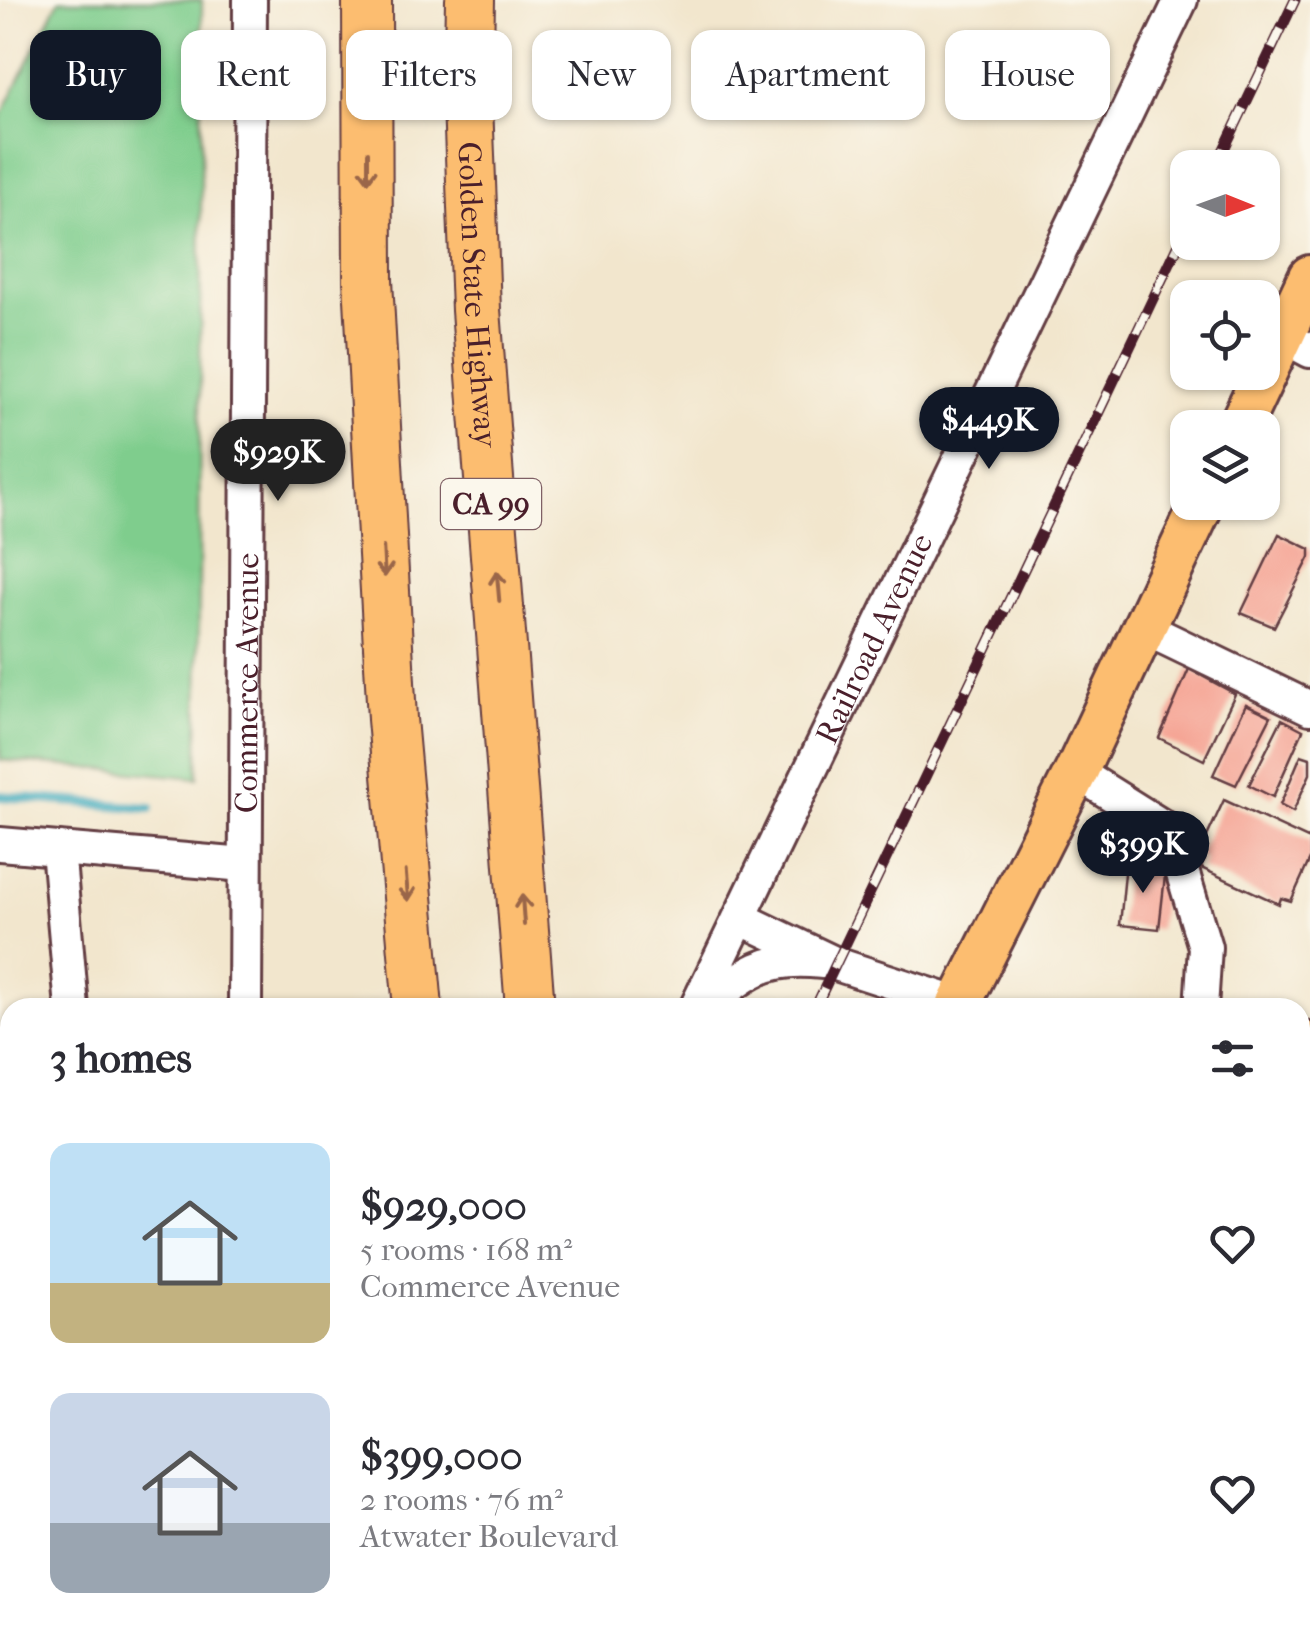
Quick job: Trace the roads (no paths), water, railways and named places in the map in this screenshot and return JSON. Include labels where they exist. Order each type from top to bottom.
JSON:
[{"type":"highway","points":[[367,0],[368,280],[392,720],[417,998]]},
{"type":"highway","name":"Golden State Highway","points":[[470,0],[468,104],[476,310],[529,998]]},
{"type":"main road","points":[[1250,410],[1296,344],[1310,277]]},
{"type":"main road","points":[[967,998],[1195,520]]},
{"type":"street","name":"Commerce Avenue","points":[[245,998],[250,0]]},
{"type":"street","name":"Railroad Avenue","points":[[704,998],[1181,0]]},
{"type":"street","points":[[1144,628],[1310,708]]},
{"type":"street","points":[[1076,772],[1170,830],[1206,947],[1202,998]]},
{"type":"street","points":[[0,844],[245,865]]},
{"type":"street","points":[[58,849],[71,998]]},
{"type":"street","points":[[740,918],[836,964],[939,998]]},
{"type":"street","points":[[714,998],[751,971],[771,962],[794,959],[836,964]]},
{"type":"waterway","points":[[0,796],[150,808]]},
{"type":"railway","points":[[1224,150],[1295,0]]},
{"type":"railway","points":[[820,998],[1171,260]]}]
